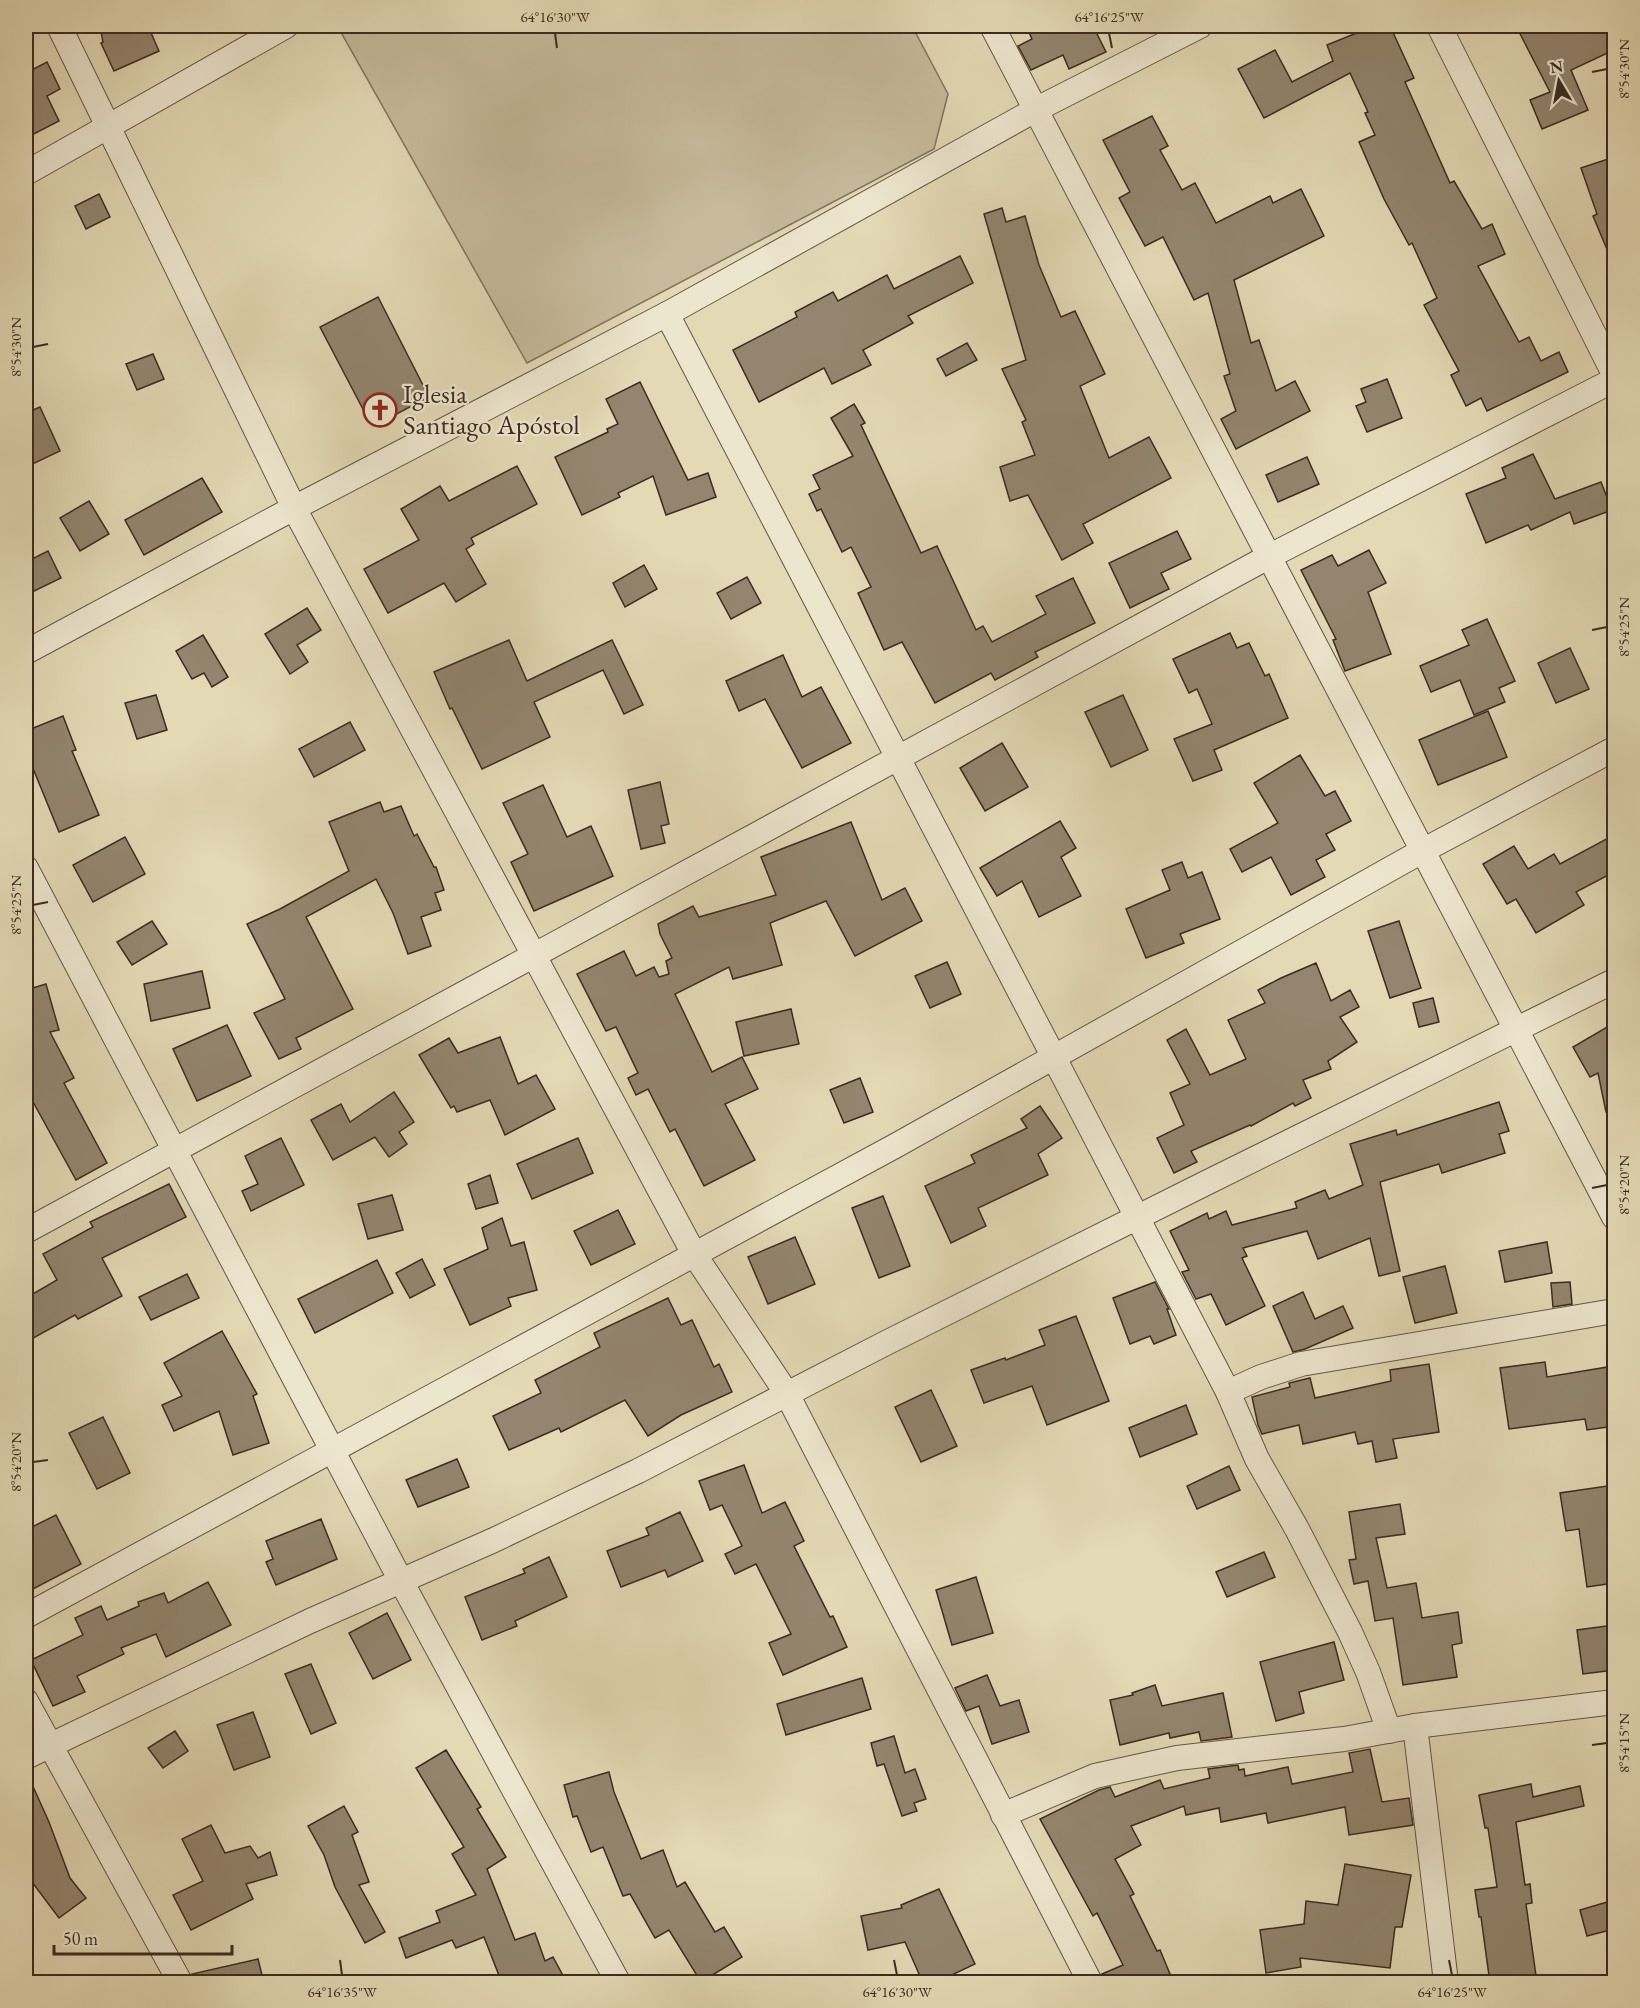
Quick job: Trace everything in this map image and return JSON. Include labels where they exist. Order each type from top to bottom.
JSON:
[{"type":"street","points":[[59,26],[294,508],[694,1254],[787,1394],[1090,1983]]},
{"type":"street","points":[[26,173],[286,26]]},
{"type":"street","points":[[992,26],[1614,1216]]},
{"type":"street","points":[[26,652],[294,508],[667,314],[1037,109],[1200,26]]},
{"type":"street","points":[[1439,26],[1614,374]]},
{"type":"street","points":[[667,314],[1228,1392],[1257,1459],[1350,1632],[1368,1672],[1389,1731]]},
{"type":"street","points":[[26,1230],[1270,555],[1614,380]]},
{"type":"street","points":[[26,1616],[895,1146],[1424,850],[1614,749]]},
{"type":"street","points":[[26,868],[401,1581],[618,1983]]},
{"type":"street","points":[[26,1756],[639,1471],[1137,1217],[1614,981]]},
{"type":"street","points":[[1228,1392],[1261,1377],[1300,1365],[1614,1311]]},
{"type":"street","points":[[26,1701],[180,1983]]},
{"type":"street","points":[[1003,1815],[1095,1776],[1178,1758],[1344,1740],[1415,1726],[1614,1702]]},
{"type":"street","points":[[1415,1726],[1446,1983]]},
{"type":"shaded area","points":[[359,26],[912,26],[948,94],[934,149],[527,363],[342,34]]},
{"type":"building","points":[[100,26],[148,26],[159,51],[114,71],[101,43],[103,42]]},
{"type":"building","points":[[1026,26],[1093,26],[1106,52],[1069,69],[1063,55],[1031,70],[1018,46],[1032,39]]},
{"type":"building","points":[[1374,26],[1390,26],[1414,78],[1405,82],[1450,183],[1454,181],[1482,229],[1492,224],[1505,254],[1478,266],[1519,342],[1529,337],[1541,361],[1559,352],[1568,372],[1487,411],[1481,398],[1466,406],[1451,375],[1459,371],[1424,305],[1437,298],[1412,243],[1409,245],[1384,199],[1359,142],[1375,135],[1365,113],[1368,112],[1350,73],[1264,118],[1238,69],[1275,50],[1292,82],[1333,61],[1327,45]]},
{"type":"building","points":[[1516,26],[1614,26],[1614,50],[1571,70],[1588,110],[1542,129],[1530,100],[1550,92]]},
{"type":"building","points":[[47,62],[60,89],[47,96],[59,121],[26,138],[26,73]]},
{"type":"building","points":[[1152,116],[1168,146],[1160,150],[1182,190],[1195,183],[1216,223],[1270,196],[1273,203],[1301,189],[1324,236],[1234,280],[1251,343],[1259,340],[1276,391],[1295,381],[1310,411],[1236,449],[1221,419],[1236,411],[1224,376],[1230,374],[1208,293],[1194,300],[1163,237],[1145,246],[1119,198],[1130,192],[1103,140]]},
{"type":"building","points":[[1614,157],[1614,266],[1593,216],[1597,214],[1581,168]]},
{"type":"building","points":[[99,194],[110,217],[86,229],[75,206]]},
{"type":"building","points":[[1002,208],[1006,222],[1025,216],[1039,265],[1061,317],[1075,311],[1105,374],[1080,386],[1109,458],[1149,437],[1171,478],[1083,524],[1093,543],[1062,560],[1028,495],[1010,501],[1000,467],[1035,455],[1022,422],[1026,420],[1002,369],[1026,360],[984,214]]},
{"type":"building","points":[[960,256],[973,283],[908,316],[913,323],[863,350],[871,365],[832,384],[824,368],[759,402],[733,350],[797,317],[795,312],[833,292],[838,301],[887,275],[894,289]]},
{"type":"building","points":[[378,297],[429,397],[389,418],[382,404],[365,413],[320,327]]},
{"type":"building","points":[[967,343],[977,360],[946,376],[937,359]]},
{"type":"building","points":[[153,354],[164,379],[137,390],[126,364]]},
{"type":"building","points":[[1387,379],[1402,418],[1367,432],[1356,406],[1366,402],[1361,389]]},
{"type":"building","points":[[640,382],[688,480],[708,473],[716,497],[666,515],[653,476],[618,493],[620,497],[582,515],[555,457],[608,432],[607,429],[618,424],[606,399]]},
{"type":"building","points":[[854,404],[865,423],[861,425],[921,553],[937,546],[976,630],[983,626],[992,642],[1046,614],[1036,596],[1073,578],[1095,623],[1035,652],[1038,657],[995,680],[991,673],[935,703],[902,642],[884,650],[858,593],[871,587],[851,547],[842,552],[821,509],[817,511],[809,494],[820,489],[813,475],[853,456],[831,418]]},
{"type":"building","points":[[40,407],[60,451],[26,467],[26,413]]},
{"type":"building","points":[[1533,454],[1555,499],[1601,482],[1612,510],[1574,524],[1570,512],[1531,530],[1528,525],[1486,543],[1466,494],[1506,478],[1502,468]]},
{"type":"building","points":[[1307,457],[1319,484],[1278,502],[1266,475]]},
{"type":"building","points":[[517,466],[537,504],[471,538],[474,544],[466,549],[486,584],[456,602],[444,583],[388,613],[364,569],[419,540],[401,509],[440,486],[449,501]]},
{"type":"building","points":[[202,478],[222,512],[144,555],[125,520]]},
{"type":"building","points":[[89,501],[109,534],[80,551],[60,518]]},
{"type":"building","points":[[1177,531],[1191,559],[1161,573],[1169,589],[1130,608],[1109,563]]},
{"type":"building","points":[[1369,550],[1386,583],[1368,592],[1391,654],[1345,671],[1333,640],[1336,639],[1301,570],[1332,555],[1338,566]]},
{"type":"building","points":[[48,551],[61,578],[26,595],[26,562]]},
{"type":"building","points":[[644,565],[657,589],[625,607],[613,583]]},
{"type":"building","points":[[747,577],[761,603],[731,619],[717,593]]},
{"type":"building","points":[[307,608],[321,630],[297,645],[308,662],[290,674],[265,634]]},
{"type":"building","points":[[1487,619],[1515,681],[1499,688],[1505,702],[1474,715],[1460,680],[1431,692],[1420,666],[1469,645],[1462,630]]},
{"type":"building","points":[[1230,633],[1237,648],[1249,643],[1265,676],[1269,674],[1288,718],[1214,750],[1222,770],[1193,781],[1174,739],[1212,724],[1197,689],[1189,693],[1173,659]]},
{"type":"building","points":[[203,635],[228,677],[212,687],[204,673],[192,679],[176,651]]},
{"type":"building","points":[[509,640],[527,681],[612,640],[643,705],[624,714],[603,670],[534,702],[550,737],[482,769],[452,708],[450,709],[434,672]]},
{"type":"building","points":[[1570,648],[1589,689],[1556,703],[1538,663]]},
{"type":"building","points":[[783,655],[802,697],[821,687],[851,743],[802,768],[765,699],[739,711],[726,681]]},
{"type":"building","points":[[156,695],[167,730],[137,739],[125,703]]},
{"type":"building","points":[[1123,695],[1148,750],[1111,767],[1085,712]]},
{"type":"building","points":[[1488,711],[1507,757],[1438,785],[1419,740]]},
{"type":"building","points":[[63,716],[76,750],[72,751],[99,815],[59,832],[32,766],[26,769],[26,731]]},
{"type":"building","points":[[350,722],[365,750],[314,777],[299,749]]},
{"type":"building","points":[[1002,743],[1028,787],[985,811],[960,768]]},
{"type":"building","points":[[1300,755],[1325,796],[1335,791],[1351,821],[1326,834],[1335,850],[1316,860],[1325,877],[1291,895],[1271,857],[1242,872],[1230,849],[1278,823],[1254,783]]},
{"type":"building","points":[[660,782],[669,824],[661,826],[665,843],[641,849],[628,790]]},
{"type":"building","points":[[543,785],[567,837],[591,826],[613,876],[534,911],[511,862],[528,854],[503,803]]},
{"type":"building","points":[[380,802],[384,812],[401,806],[414,836],[417,834],[436,867],[444,890],[435,893],[441,910],[421,917],[431,946],[408,954],[393,913],[376,879],[306,917],[353,1009],[296,1038],[301,1049],[279,1059],[254,1013],[285,999],[247,924],[280,909],[349,871],[329,822]]},
{"type":"building","points":[[1060,821],[1076,848],[1061,857],[1081,896],[1039,917],[1022,881],[997,896],[980,868]]},
{"type":"building","points":[[851,822],[882,900],[905,888],[922,921],[855,956],[826,901],[770,923],[782,965],[733,979],[729,967],[675,994],[712,1072],[742,1057],[758,1089],[725,1104],[755,1160],[704,1186],[675,1129],[670,1132],[648,1089],[636,1095],[628,1078],[638,1073],[616,1027],[606,1031],[577,974],[624,951],[636,976],[654,967],[659,977],[669,974],[666,961],[672,958],[660,934],[658,924],[693,906],[699,917],[776,895],[761,857]]},
{"type":"building","points":[[1614,835],[1614,872],[1576,892],[1584,905],[1536,933],[1516,899],[1507,904],[1483,864],[1514,846],[1528,869],[1554,854],[1560,864]]},
{"type":"building","points":[[125,837],[145,874],[93,902],[73,865]]},
{"type":"building","points":[[1182,862],[1188,878],[1202,872],[1220,919],[1180,934],[1184,943],[1146,958],[1126,909],[1170,890],[1162,870]]},
{"type":"building","points":[[152,921],[167,944],[132,965],[117,942]]},
{"type":"building","points":[[1399,921],[1421,988],[1390,998],[1368,931]]},
{"type":"building","points":[[947,962],[961,994],[930,1008],[915,976]]},
{"type":"building","points":[[1316,963],[1331,1001],[1350,990],[1359,1007],[1340,1017],[1357,1042],[1328,1061],[1331,1069],[1303,1080],[1311,1098],[1295,1106],[1293,1103],[1251,1126],[1191,1151],[1197,1162],[1174,1173],[1157,1138],[1184,1125],[1170,1093],[1190,1084],[1167,1040],[1186,1029],[1210,1075],[1246,1059],[1228,1020],[1265,1003],[1258,990]]},
{"type":"building","points":[[202,971],[210,1008],[151,1021],[144,984]]},
{"type":"building","points":[[46,984],[59,1030],[50,1032],[74,1078],[64,1083],[107,1163],[76,1180],[26,1089],[26,990]]},
{"type":"building","points":[[1433,998],[1439,1022],[1419,1027],[1413,1003]]},
{"type":"building","points":[[791,1009],[799,1044],[744,1056],[736,1022]]},
{"type":"building","points":[[1614,1023],[1614,1111],[1606,1112],[1598,1073],[1590,1077],[1573,1047]]},
{"type":"building","points":[[227,1025],[251,1076],[197,1101],[173,1049]]},
{"type":"building","points":[[500,1037],[518,1084],[536,1075],[555,1109],[505,1135],[490,1100],[457,1112],[454,1106],[451,1108],[419,1055],[449,1038],[458,1053]]},
{"type":"building","points":[[860,1078],[873,1112],[844,1123],[830,1090]]},
{"type":"building","points":[[394,1092],[414,1122],[399,1132],[407,1144],[389,1157],[375,1137],[333,1160],[311,1120],[341,1104],[350,1122]]},
{"type":"building","points":[[1499,1102],[1509,1131],[1499,1134],[1505,1153],[1442,1173],[1439,1164],[1380,1182],[1400,1271],[1379,1276],[1370,1238],[1318,1259],[1307,1231],[1243,1248],[1247,1256],[1242,1258],[1265,1306],[1226,1325],[1211,1294],[1196,1299],[1182,1272],[1189,1270],[1170,1231],[1207,1213],[1209,1219],[1226,1211],[1232,1225],[1297,1208],[1295,1202],[1325,1190],[1329,1199],[1363,1185],[1350,1144],[1396,1130],[1397,1135]]},
{"type":"building","points":[[1040,1106],[1062,1138],[1038,1154],[1048,1175],[978,1208],[986,1226],[951,1243],[925,1186],[975,1163],[971,1155],[1027,1128],[1021,1119]]},
{"type":"building","points":[[281,1138],[304,1185],[251,1211],[242,1191],[258,1184],[245,1156]]},
{"type":"building","points":[[578,1138],[593,1173],[532,1199],[517,1164]]},
{"type":"building","points":[[490,1175],[498,1203],[476,1209],[468,1184]]},
{"type":"building","points":[[169,1184],[186,1217],[102,1258],[122,1296],[78,1319],[75,1315],[26,1342],[26,1298],[57,1280],[43,1254],[93,1227],[90,1222]]},
{"type":"building","points":[[392,1195],[403,1230],[368,1239],[358,1204]]},
{"type":"building","points":[[883,1196],[910,1266],[879,1278],[852,1208]]},
{"type":"building","points":[[618,1210],[635,1244],[591,1265],[574,1231]]},
{"type":"building","points":[[502,1218],[511,1246],[524,1242],[537,1290],[508,1298],[511,1306],[470,1325],[444,1269],[488,1249],[482,1228]]},
{"type":"building","points":[[795,1237],[815,1284],[768,1304],[748,1257]]},
{"type":"building","points":[[1547,1242],[1552,1273],[1505,1282],[1499,1251]]},
{"type":"building","points":[[422,1259],[435,1285],[410,1298],[396,1273]]},
{"type":"building","points":[[377,1260],[393,1293],[315,1333],[298,1299]]},
{"type":"building","points":[[1445,1266],[1457,1313],[1415,1323],[1403,1277]]},
{"type":"building","points":[[187,1274],[199,1298],[151,1320],[139,1297]]},
{"type":"building","points":[[1155,1282],[1169,1309],[1167,1309],[1176,1335],[1154,1344],[1150,1336],[1130,1344],[1113,1298]]},
{"type":"building","points":[[1570,1282],[1572,1304],[1553,1307],[1551,1283]]},
{"type":"building","points":[[1303,1292],[1315,1319],[1343,1306],[1353,1328],[1293,1352],[1273,1306]]},
{"type":"building","points":[[668,1298],[681,1325],[692,1320],[714,1367],[719,1364],[732,1392],[681,1415],[648,1436],[625,1400],[561,1432],[559,1428],[509,1450],[493,1416],[541,1393],[535,1380],[600,1347],[594,1333]]},
{"type":"building","points":[[1076,1316],[1109,1401],[1047,1425],[1032,1386],[984,1403],[971,1370],[1045,1345],[1039,1330]]},
{"type":"building","points":[[222,1331],[257,1394],[253,1396],[269,1443],[233,1455],[219,1411],[174,1431],[162,1405],[182,1396],[164,1363]]},
{"type":"building","points":[[1545,1362],[1547,1377],[1614,1366],[1614,1426],[1587,1430],[1585,1419],[1509,1429],[1500,1368]]},
{"type":"building","points":[[1429,1364],[1439,1432],[1393,1439],[1397,1458],[1376,1462],[1372,1441],[1358,1444],[1355,1432],[1303,1444],[1299,1425],[1262,1434],[1258,1425],[1252,1397],[1290,1387],[1289,1383],[1310,1378],[1315,1398],[1391,1381],[1390,1370]]},
{"type":"building","points":[[931,1390],[957,1446],[921,1462],[895,1407]]},
{"type":"building","points":[[1186,1405],[1197,1434],[1140,1457],[1129,1428]]},
{"type":"building","points":[[103,1417],[130,1473],[97,1489],[69,1433]]},
{"type":"building","points":[[457,1459],[469,1487],[418,1507],[406,1480]]},
{"type":"building","points":[[744,1465],[762,1513],[785,1502],[804,1541],[794,1546],[830,1617],[833,1616],[847,1647],[783,1675],[769,1643],[791,1634],[756,1564],[735,1574],[725,1554],[742,1546],[722,1505],[710,1510],[699,1481]]},
{"type":"building","points":[[1229,1466],[1240,1490],[1197,1509],[1187,1486]]},
{"type":"building","points":[[1614,1485],[1614,1583],[1587,1587],[1579,1529],[1566,1531],[1560,1493]]},
{"type":"building","points":[[1400,1504],[1405,1534],[1376,1538],[1387,1588],[1416,1583],[1422,1618],[1458,1612],[1462,1643],[1452,1645],[1457,1677],[1403,1685],[1393,1618],[1375,1621],[1368,1581],[1354,1584],[1349,1560],[1356,1559],[1349,1512]]},
{"type":"building","points":[[680,1512],[703,1561],[668,1577],[665,1570],[621,1587],[607,1551],[649,1535],[646,1528]]},
{"type":"building","points":[[56,1515],[81,1564],[31,1590],[26,1578],[26,1530]]},
{"type":"building","points":[[321,1519],[337,1559],[276,1585],[266,1562],[273,1559],[266,1541]]},
{"type":"building","points":[[1264,1552],[1275,1577],[1227,1597],[1216,1572]]},
{"type":"building","points":[[549,1557],[567,1597],[515,1621],[517,1626],[482,1640],[465,1597],[525,1573],[523,1569]]},
{"type":"building","points":[[976,1577],[993,1633],[952,1645],[936,1590]]},
{"type":"building","points":[[208,1582],[231,1625],[166,1657],[156,1634],[121,1648],[124,1654],[77,1676],[85,1692],[53,1706],[31,1660],[83,1635],[75,1618],[101,1606],[107,1620],[139,1606],[138,1602],[164,1593],[168,1603]]},
{"type":"building","points":[[387,1613],[411,1660],[373,1679],[349,1633]]},
{"type":"building","points":[[1614,1625],[1614,1670],[1583,1674],[1577,1630]]},
{"type":"building","points":[[1334,1642],[1344,1680],[1299,1692],[1304,1713],[1276,1721],[1260,1662]]},
{"type":"building","points":[[311,1664],[336,1723],[311,1734],[285,1674]]},
{"type":"building","points":[[987,1675],[1000,1706],[1019,1700],[1029,1732],[992,1744],[979,1706],[966,1711],[955,1688]]},
{"type":"building","points":[[862,1678],[871,1709],[786,1735],[777,1704]]},
{"type":"building","points":[[1155,1685],[1162,1706],[1223,1693],[1232,1737],[1201,1741],[1199,1732],[1170,1738],[1169,1733],[1120,1745],[1110,1700],[1133,1695],[1132,1693]]},
{"type":"building","points":[[253,1712],[270,1757],[234,1770],[217,1725]]},
{"type":"building","points":[[175,1731],[188,1751],[163,1768],[148,1748]]},
{"type":"building","points":[[894,1736],[905,1773],[915,1769],[926,1799],[914,1803],[917,1811],[902,1816],[884,1764],[877,1766],[871,1743]]},
{"type":"building","points":[[1370,1749],[1382,1802],[1409,1798],[1413,1825],[1349,1835],[1345,1807],[1268,1823],[1266,1813],[1221,1822],[1219,1808],[1186,1815],[1184,1806],[1131,1826],[1141,1845],[1115,1859],[1134,1894],[1130,1896],[1157,1951],[1160,1950],[1170,1974],[1152,1983],[1104,1983],[1102,1974],[1123,1965],[1097,1913],[1093,1916],[1040,1819],[1099,1790],[1110,1787],[1115,1797],[1160,1780],[1164,1789],[1210,1778],[1208,1769],[1238,1765],[1239,1770],[1244,1769],[1245,1776],[1288,1767],[1292,1784],[1353,1772],[1349,1753]]},
{"type":"building","points":[[446,1750],[481,1807],[477,1809],[506,1857],[487,1869],[515,1940],[535,1933],[545,1961],[553,1957],[567,1983],[506,1983],[504,1977],[500,1978],[484,1937],[456,1948],[452,1940],[406,1958],[399,1938],[440,1922],[436,1911],[476,1895],[452,1854],[464,1847],[416,1768]]},
{"type":"building","points":[[26,1771],[49,1822],[70,1878],[86,1898],[59,1918],[26,1874]]},
{"type":"building","points":[[609,1772],[614,1792],[641,1859],[663,1850],[677,1887],[685,1882],[715,1932],[724,1927],[742,1957],[701,1982],[669,1930],[655,1938],[630,1894],[623,1896],[603,1847],[591,1852],[577,1816],[573,1817],[564,1785]]},
{"type":"building","points":[[1531,1784],[1533,1797],[1580,1786],[1584,1806],[1516,1822],[1525,1885],[1530,1884],[1532,1903],[1526,1904],[1537,1983],[1490,1983],[1475,1890],[1497,1887],[1488,1828],[1485,1828],[1479,1795]]},
{"type":"building","points":[[344,1806],[358,1832],[352,1835],[369,1882],[359,1885],[385,1932],[365,1943],[335,1887],[324,1855],[308,1826]]},
{"type":"building","points":[[211,1825],[225,1853],[250,1846],[258,1858],[270,1852],[277,1875],[246,1884],[253,1899],[191,1930],[173,1895],[203,1881],[182,1839]]},
{"type":"building","points":[[1345,1864],[1411,1875],[1402,1927],[1395,1927],[1390,1968],[1300,1958],[1301,1967],[1266,1973],[1260,1930],[1304,1924],[1306,1901],[1338,1905]]},
{"type":"building","points":[[939,1889],[975,1964],[935,1983],[923,1983],[905,1942],[868,1950],[861,1916],[902,1908],[901,1905]]},
{"type":"building","points":[[1614,1900],[1614,1929],[1587,1936],[1580,1910]]},
{"type":"building","points":[[258,1959],[264,1983],[194,1983],[192,1974]]},
{"type":"place","name":"Iglesia Santiago Apóstol","points":[[380,410]]}]
